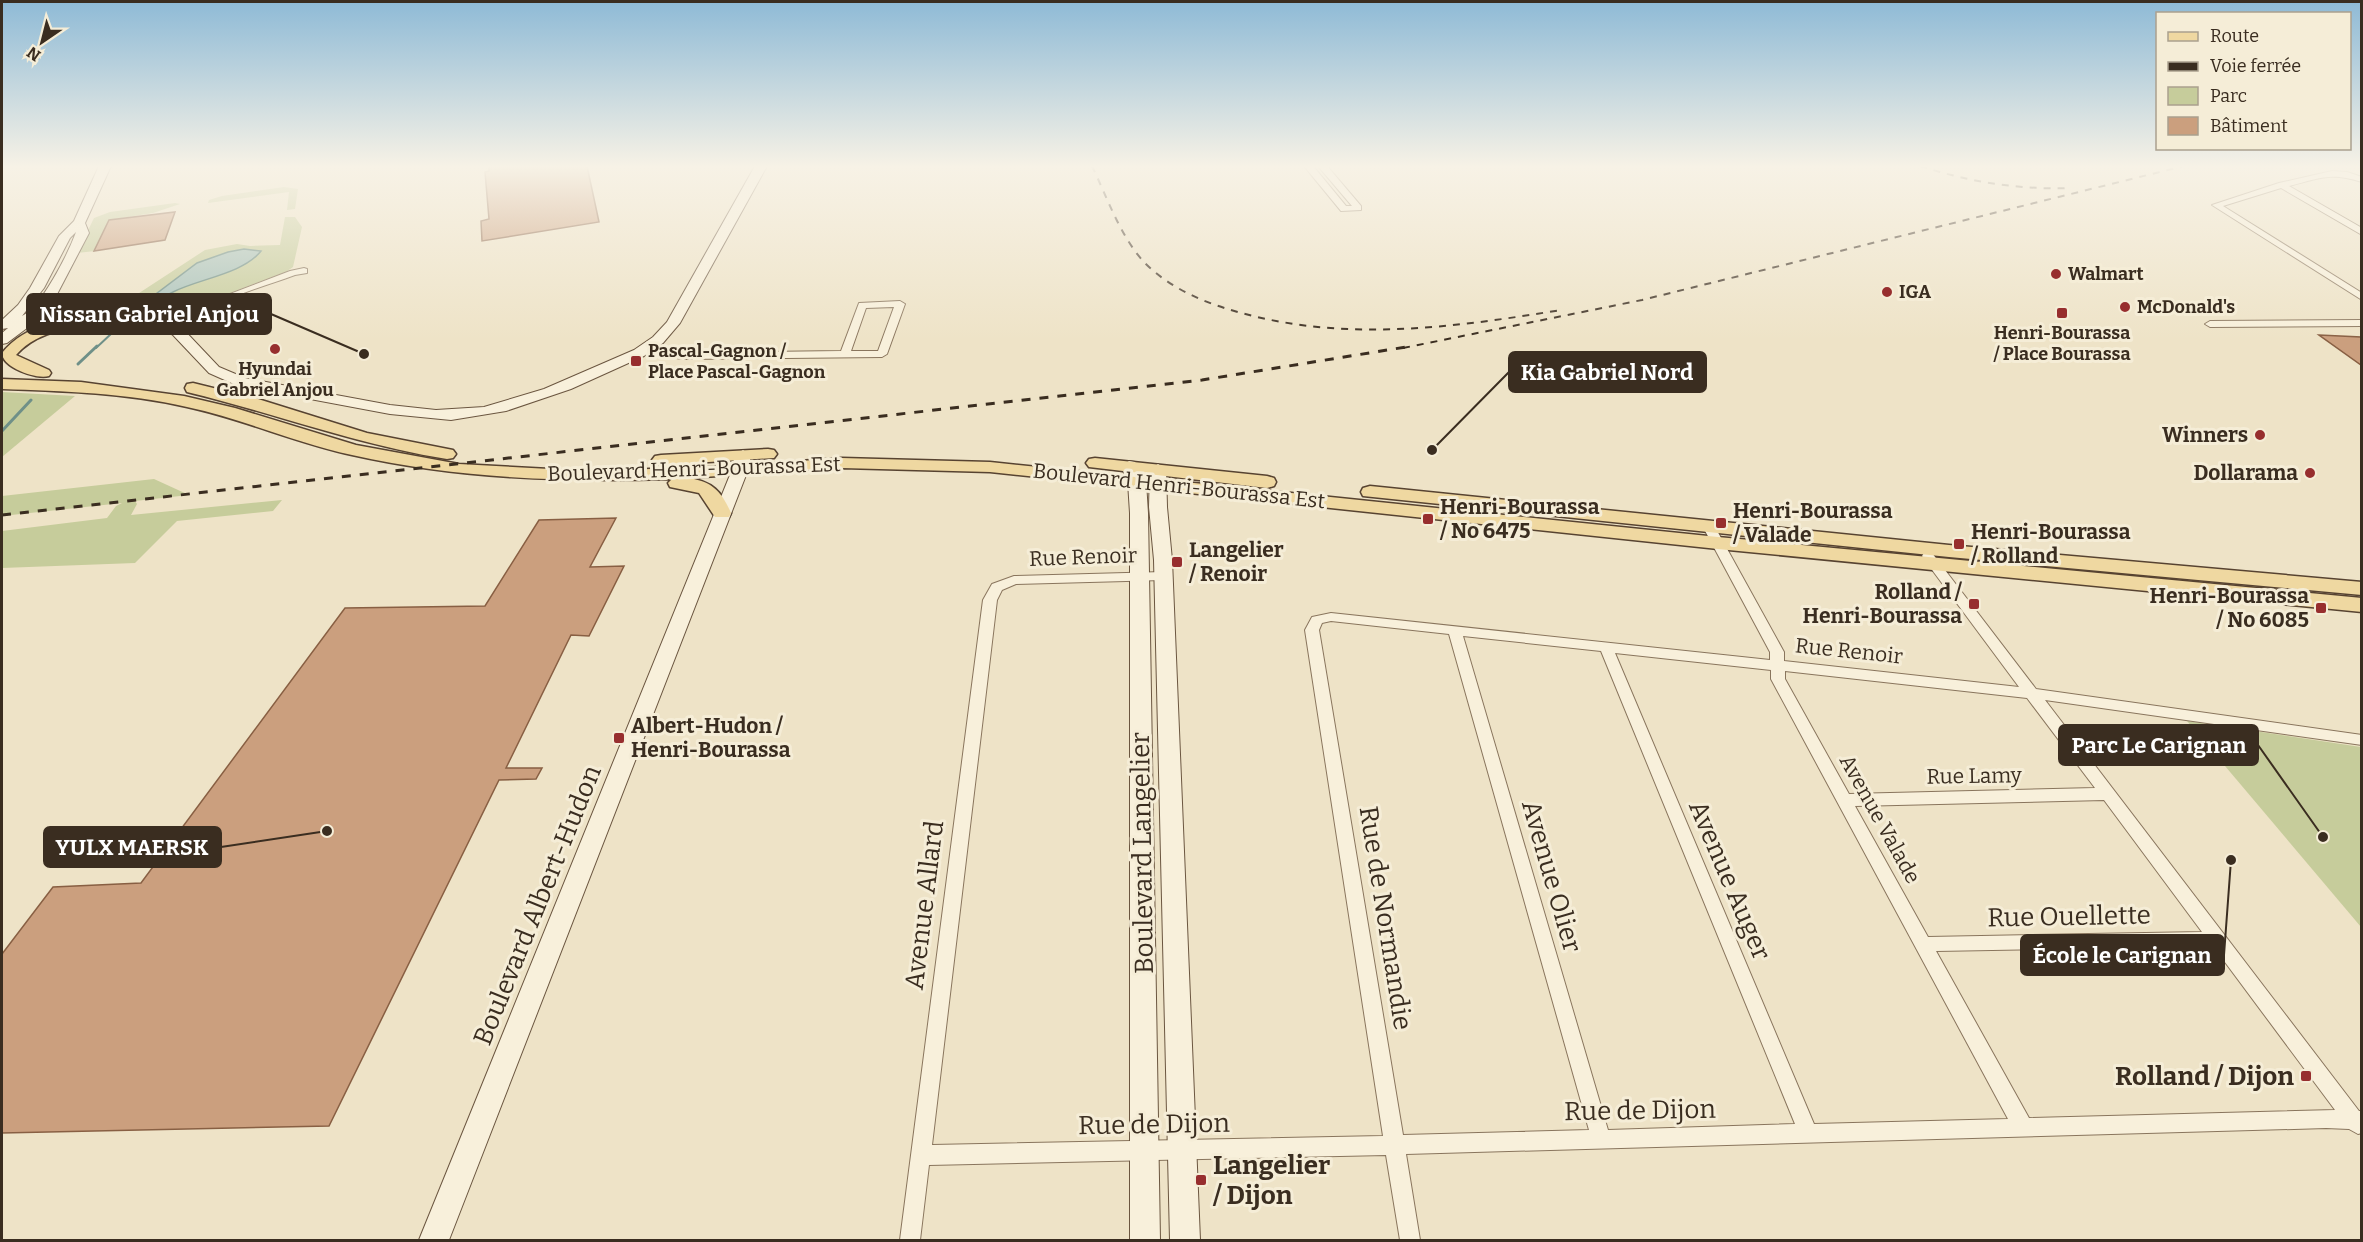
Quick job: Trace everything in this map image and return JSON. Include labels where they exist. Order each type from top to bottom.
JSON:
[{"type":"main road","points":[[43,373],[11,362],[8,356],[14,347],[41,331],[60,325],[101,318]]},
{"type":"main road","name":"Boulevard Henri-Bourassa Est","points":[[2,372],[116,377],[207,391],[394,444],[470,457],[585,463],[933,464],[1146,476],[1928,556],[2361,605]]},
{"type":"main road","name":"Boulevard Henri-Bourassa Est","points":[[2,384],[81,387],[184,401],[229,412],[353,450],[425,465],[544,476],[626,475],[742,463]]},
{"type":"main road","points":[[626,475],[704,486],[714,495],[722,513]]},
{"type":"main road","name":"Boulevard Henri-Bourassa Est","points":[[1928,556],[2361,590]]},
{"type":"street","points":[[2,340],[18,320],[65,236],[78,224]]},
{"type":"street","points":[[18,320],[101,318],[149,320],[166,324],[178,332],[207,365],[222,375],[241,382],[426,415],[468,414],[507,406],[565,387],[659,340],[669,329],[728,224]]},
{"type":"street","points":[[2246,224],[2361,297]]},
{"type":"street","points":[[2348,224],[2361,232]]},
{"type":"street","points":[[149,320],[204,307],[293,273],[304,271]]},
{"type":"street","points":[[643,350],[683,356],[882,354],[900,304],[862,305],[845,354]]},
{"type":"street","points":[[178,332],[185,321],[204,307]]},
{"type":"street","points":[[2210,324],[2361,323]]},
{"type":"street","name":"Boulevard Albert-Hudon","points":[[434,1240],[742,463]]},
{"type":"street","name":"Boulevard Langelier","points":[[1146,476],[1158,507],[1163,576],[1185,1240]]},
{"type":"street","name":"Boulevard Langelier","points":[[1145,1240],[1140,576],[1146,476]]},
{"type":"street","name":"Avenue Valade","points":[[1713,535],[1777,652],[1778,679],[2024,1128]]},
{"type":"street","points":[[1928,556],[2216,939],[2359,1123]]},
{"type":"street","name":"Rue Renoir","points":[[1005,582],[1163,576]]},
{"type":"street","name":"Avenue Allard","points":[[910,1240],[990,600],[997,587],[1005,582]]},
{"type":"street","name":"Rue Renoir","points":[[1331,617],[2030,693],[2361,740]]},
{"type":"street","name":"Rue de Normandie","points":[[1331,617],[1317,620],[1312,630],[1410,1240]]},
{"type":"street","name":"Avenue Olier","points":[[1454,629],[1601,1138]]},
{"type":"street","name":"Avenue Auger","points":[[1606,646],[1808,1133]]},
{"type":"street","name":"Rue Lamy","points":[[1843,800],[2107,794]]},
{"type":"street","name":"Rue Ouellette","points":[[1923,944],[2216,939]]},
{"type":"street","name":"Rue de Dijon","points":[[920,1155],[1182,1151],[2024,1128],[2359,1123]]},
{"type":"green space","points":[[91,224],[107,224],[95,251],[77,253]]},
{"type":"green space","points":[[284,224],[300,224],[302,227],[293,267],[286,272],[182,311],[163,315],[110,312],[205,250],[237,244],[280,245]]},
{"type":"green space","points":[[2,392],[75,396],[2,457]]},
{"type":"green space","points":[[154,479],[189,495],[135,501],[137,504],[131,515],[282,500],[273,511],[177,521],[135,563],[2,568],[2,531],[107,518],[116,506],[122,503],[2,516],[2,496]]},
{"type":"green space","points":[[2187,721],[2361,747],[2361,927]]},
{"type":"water","points":[[244,249],[261,251],[253,259],[232,271],[183,287],[153,303],[140,306],[197,263]]},
{"type":"building","points":[[107,224],[171,224],[165,240],[94,251]]},
{"type":"building","points":[[481,224],[587,224],[482,241]]},
{"type":"building","points":[[2319,335],[2361,337],[2361,365]]},
{"type":"building","points":[[616,518],[590,567],[624,566],[589,636],[571,635],[506,768],[542,768],[536,779],[499,780],[329,1126],[2,1133],[2,954],[53,887],[141,883],[345,608],[485,606],[539,520]]},
{"type":"waterway","points":[[96,348],[112,333]]},
{"type":"waterway","points":[[78,364],[97,346]]},
{"type":"waterway","points":[[2,431],[31,400]]},
{"type":"railway","points":[[1119,224],[1135,252],[1144,262],[1184,292],[1231,310],[1272,320],[1354,329],[1396,329],[1437,327],[1561,310]]},
{"type":"railway","points":[[1403,348],[1642,300],[1950,224]]},
{"type":"railway","points":[[2,515],[1202,380],[1412,346]]},
{"type":"place","name":"Walmart","points":[[2056,274]]},
{"type":"place","name":"IGA","points":[[1887,292]]},
{"type":"place","name":"McDonald's","points":[[2125,307]]},
{"type":"place","name":"Henri-Bourassa / Place Bourassa","points":[[2062,313]]},
{"type":"place","name":"Hyundai Gabriel Anjou","points":[[275,349]]},
{"type":"place","name":"Nissan Gabriel Anjou","points":[[364,354]]},
{"type":"place","name":"Pascal-Gagnon / Place Pascal-Gagnon","points":[[636,361]]},
{"type":"place","name":"Winners","points":[[2260,435]]},
{"type":"place","name":"Kia Gabriel Nord","points":[[1432,450]]},
{"type":"place","name":"Dollarama","points":[[2310,473]]},
{"type":"place","name":"Henri-Bourassa / No 6475","points":[[1428,519]]},
{"type":"place","name":"Henri-Bourassa / Valade","points":[[1721,523]]},
{"type":"place","name":"Henri-Bourassa / Rolland","points":[[1959,544]]},
{"type":"place","name":"Langelier / Renoir","points":[[1177,562]]},
{"type":"place","name":"Rolland / Henri-Bourassa","points":[[1974,604]]},
{"type":"place","name":"Henri-Bourassa / No 6085","points":[[2321,608]]},
{"type":"place","name":"Albert-Hudon / Henri-Bourassa","points":[[619,738]]},
{"type":"place","name":"YULX MAERSK","points":[[327,831]]},
{"type":"place","name":"Parc Le Carignan","points":[[2323,837]]},
{"type":"place","name":"École le Carignan","points":[[2231,860]]},
{"type":"place","name":"Rolland / Dijon","points":[[2306,1076]]},
{"type":"place","name":"Langelier / Dijon","points":[[1201,1180]]}]
